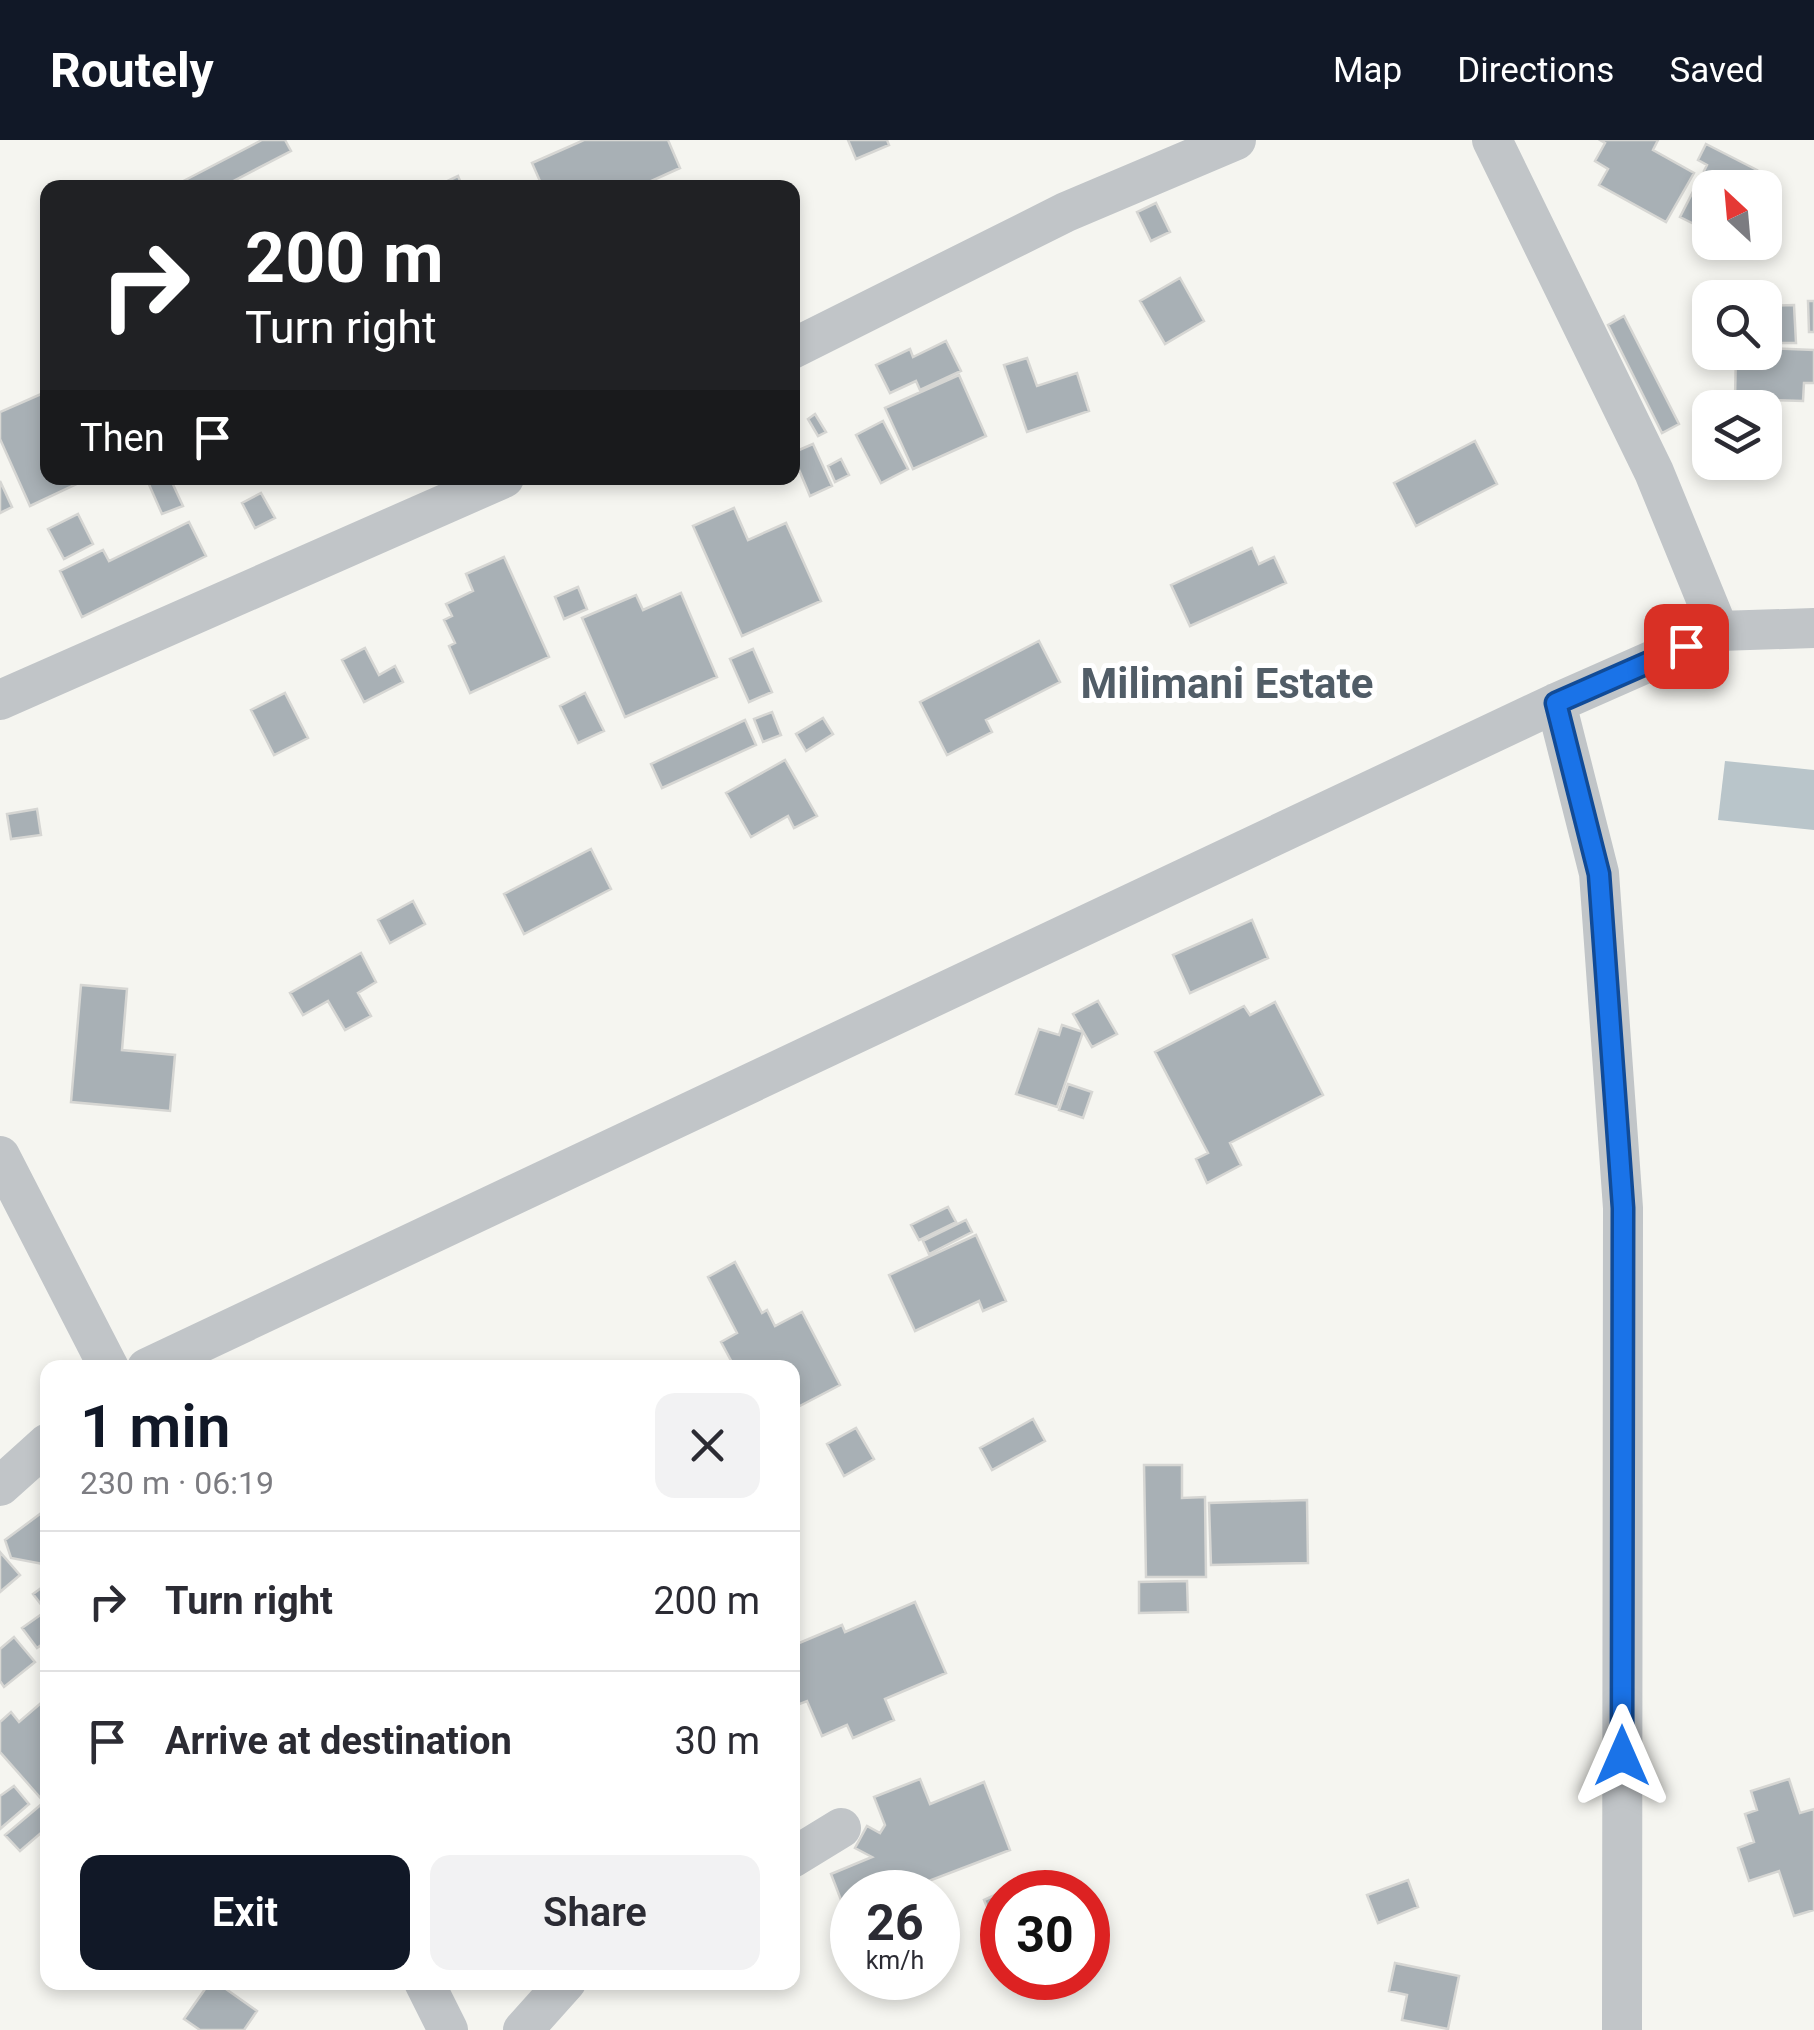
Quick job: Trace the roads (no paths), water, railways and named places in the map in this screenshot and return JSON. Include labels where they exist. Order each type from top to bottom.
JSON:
[{"type":"street","points":[[800,345],[1066,212],[1236,140]]},
{"type":"street","points":[[1492,140],[1654,472],[1718,632]]},
{"type":"street","points":[[0,700],[488,485]]},
{"type":"street","points":[[164,1360],[1556,703],[1718,632],[1814,628]]},
{"type":"street","points":[[1556,703],[1599,874],[1623,1208],[1622,2030]]},
{"type":"street","points":[[0,1156],[105,1360]]},
{"type":"street","points":[[0,1486],[40,1450]]},
{"type":"street","points":[[800,1853],[841,1828]]},
{"type":"street","points":[[427,1990],[440,2026]]},
{"type":"street","points":[[523,2030],[559,1990]]},
{"type":"district","name":"Milimani Estate","points":[[1227,683]]}]
